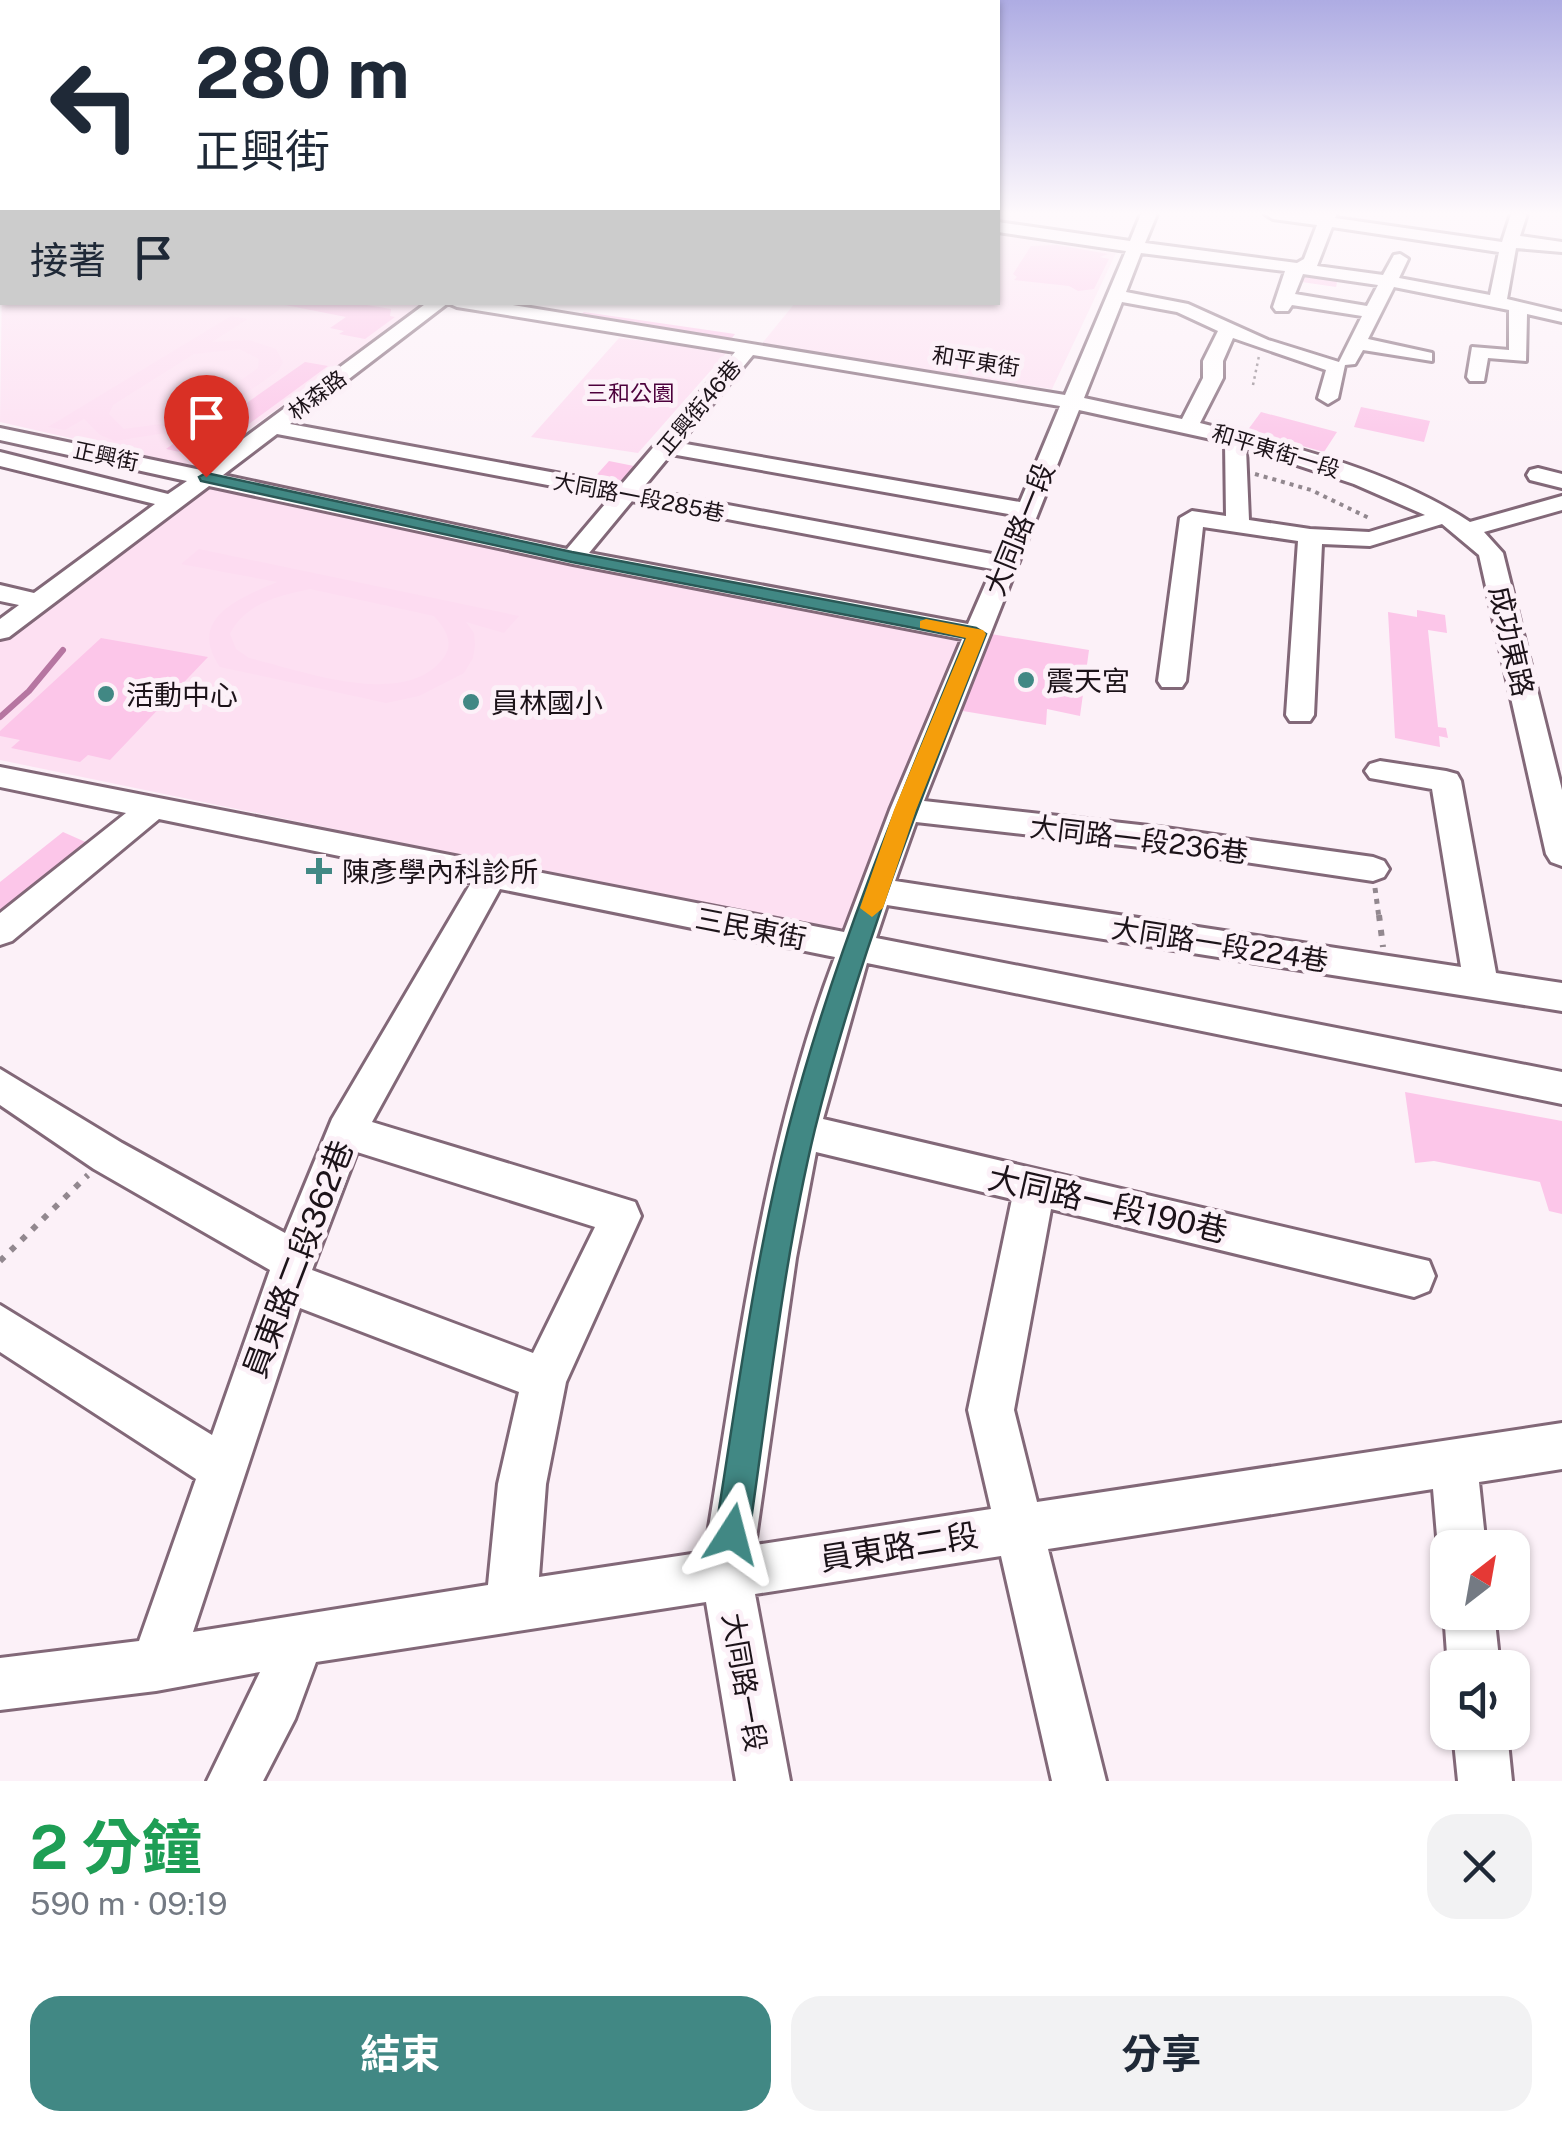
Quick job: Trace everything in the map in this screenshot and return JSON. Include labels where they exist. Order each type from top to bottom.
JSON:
[{"type":"street","name":"大同路一段","points":[[762,1781],[726,1574],[775,1258],[801,1131],[842,984],[905,810],[1113,297]]},
{"type":"street","points":[[1176,297],[1194,312],[1261,344],[1336,367],[1328,398]]},
{"type":"street","points":[[1284,297],[1283,302],[1374,312]]},
{"type":"street","points":[[1381,297],[1353,352],[1425,357]]},
{"type":"street","points":[[1480,297],[1562,317]]},
{"type":"street","points":[[1477,377],[1478,351],[1519,357],[1508,297]]},
{"type":"street","name":"林森路","points":[[0,631],[436,305]]},
{"type":"street","name":"和平東街","points":[[476,305],[1073,402]]},
{"type":"street","points":[[1194,312],[1258,320]]},
{"type":"street","points":[[1190,425],[1212,378],[1213,361],[1228,327]]},
{"type":"street","name":"正興街46巷","points":[[572,557],[748,349]]},
{"type":"street","name":"和平東街一段","points":[[1073,402],[1190,425],[1303,456],[1457,522]]},
{"type":"street","name":"大同路一段285巷","points":[[274,427],[1005,564]]},
{"type":"street","name":"正興街","points":[[0,434],[572,557],[976,634]]},
{"type":"street","points":[[1235,437],[1238,525]]},
{"type":"street","points":[[665,447],[1026,510]]},
{"type":"street","points":[[0,459],[172,502]]},
{"type":"street","points":[[1538,475],[1562,481]]},
{"type":"street","points":[[1172,681],[1192,518],[1310,536],[1370,539],[1562,503]]},
{"type":"street","name":"成功東路","points":[[1457,522],[1491,553],[1562,854]]},
{"type":"street","points":[[1300,715],[1310,536]]},
{"type":"street","points":[[0,592],[38,602]]},
{"type":"street","points":[[1380,771],[1446,781],[1481,984]]},
{"type":"street","name":"三民東街","points":[[0,776],[1562,1088]]},
{"type":"street","points":[[0,932],[156,806]]},
{"type":"street","name":"大同路一段236巷","points":[[905,810],[1158,838],[1373,869]]},
{"type":"street","name":"員東路二段362巷","points":[[156,1665],[290,1271],[346,1130],[491,876]]},
{"type":"street","name":"大同路一段224巷","points":[[878,891],[1562,997]]},
{"type":"street","points":[[0,1085],[290,1271],[544,1378]]},
{"type":"street","points":[[346,1130],[620,1216],[544,1378],[522,1484],[511,1608]]},
{"type":"street","name":"大同路一段190巷","points":[[801,1131],[1414,1276]]},
{"type":"street","points":[[1034,1188],[991,1410],[1079,1781]]},
{"type":"street","points":[[0,1327],[222,1468]]},
{"type":"street","name":"員東路二段","points":[[0,1684],[156,1665],[298,1638],[1562,1446]]},
{"type":"street","points":[[1454,1464],[1460,1530]]},
{"type":"street","points":[[234,1781],[276,1700],[298,1638]]},
{"type":"street","points":[[1482,1750],[1485,1781]]},
{"type":"path","points":[[1253,385],[1261,344]]},
{"type":"path","points":[[1238,470],[1311,490],[1400,532]]},
{"type":"path","points":[[1373,869],[1386,970]]},
{"type":"path","points":[[0,1261],[108,1156]]},
{"type":"shaded area","points":[[1000,297],[1095,297],[1052,389],[760,346],[793,305],[1000,305]]},
{"type":"shaded area","points":[[2,305],[421,305],[197,467],[0,422]]},
{"type":"shaded area","name":"員林國小","points":[[214,486],[966,643],[847,935],[0,760],[0,636]]},
{"type":"green space","points":[[231,316],[248,319],[212,342],[249,340],[276,349],[283,362],[279,370],[197,428],[115,441],[100,435],[84,419],[65,430],[48,427]],"holes":[[[239,349],[259,359],[258,368],[183,421],[124,429],[109,414],[113,405],[194,354]]]},
{"type":"green space","name":"三和公園","points":[[619,338],[729,350],[638,453],[531,437]]},
{"type":"green space","points":[[199,549],[519,616],[504,633],[466,622],[474,633],[475,645],[464,673],[419,696],[386,703],[220,667],[211,650],[209,635],[213,623],[234,603],[277,582],[181,564]],"holes":[[[310,589],[434,616],[448,638],[445,656],[422,676],[400,682],[348,682],[249,658],[236,649],[230,634],[253,608]]]},
{"type":"building","points":[[285,305],[367,305],[391,309],[390,316],[395,317],[365,339],[339,334],[344,331],[330,328],[346,317]]},
{"type":"building","points":[[584,312],[735,334],[729,342],[575,319]]},
{"type":"building","points":[[305,362],[328,366],[204,457],[166,449],[229,404],[241,407]]},
{"type":"building","points":[[1361,407],[1430,421],[1424,442],[1354,427]]},
{"type":"building","points":[[1261,412],[1337,432],[1324,452],[1247,431]]},
{"type":"building","points":[[609,461],[639,467],[623,485],[592,480]]},
{"type":"building","points":[[1417,610],[1445,615],[1447,633],[1428,630],[1438,727],[1446,728],[1448,738],[1439,736],[1440,747],[1395,738],[1388,612],[1417,617]]},
{"type":"building","name":"震天宮","points":[[985,633],[1089,650],[1080,716],[1047,709],[1046,725],[957,710]]},
{"type":"building","name":"活動中心","points":[[101,638],[208,657],[110,760],[88,755],[80,762],[11,748],[20,740],[0,736],[0,731]]},
{"type":"building","points":[[63,832],[99,848],[0,924],[0,882]]},
{"type":"building","points":[[1405,1092],[1562,1121],[1562,1214],[1549,1211],[1540,1182],[1434,1161],[1415,1163]]},
{"type":"waterway","points":[[0,717],[29,691],[63,650]]},
{"type":"slow traffic","points":[[872,908],[905,810],[976,634],[926,624]]},
{"type":"place","name":"震天宮","points":[[1026,680]]},
{"type":"place","name":"活動中心","points":[[106,694]]},
{"type":"place","name":"員林國小","points":[[471,702]]},
{"type":"place","name":"陳彥學內科診所","points":[[319,871]]},
{"type":"route","points":[[206,477],[572,557],[976,634],[905,810],[842,984],[801,1131],[775,1258],[732,1534]]}]
